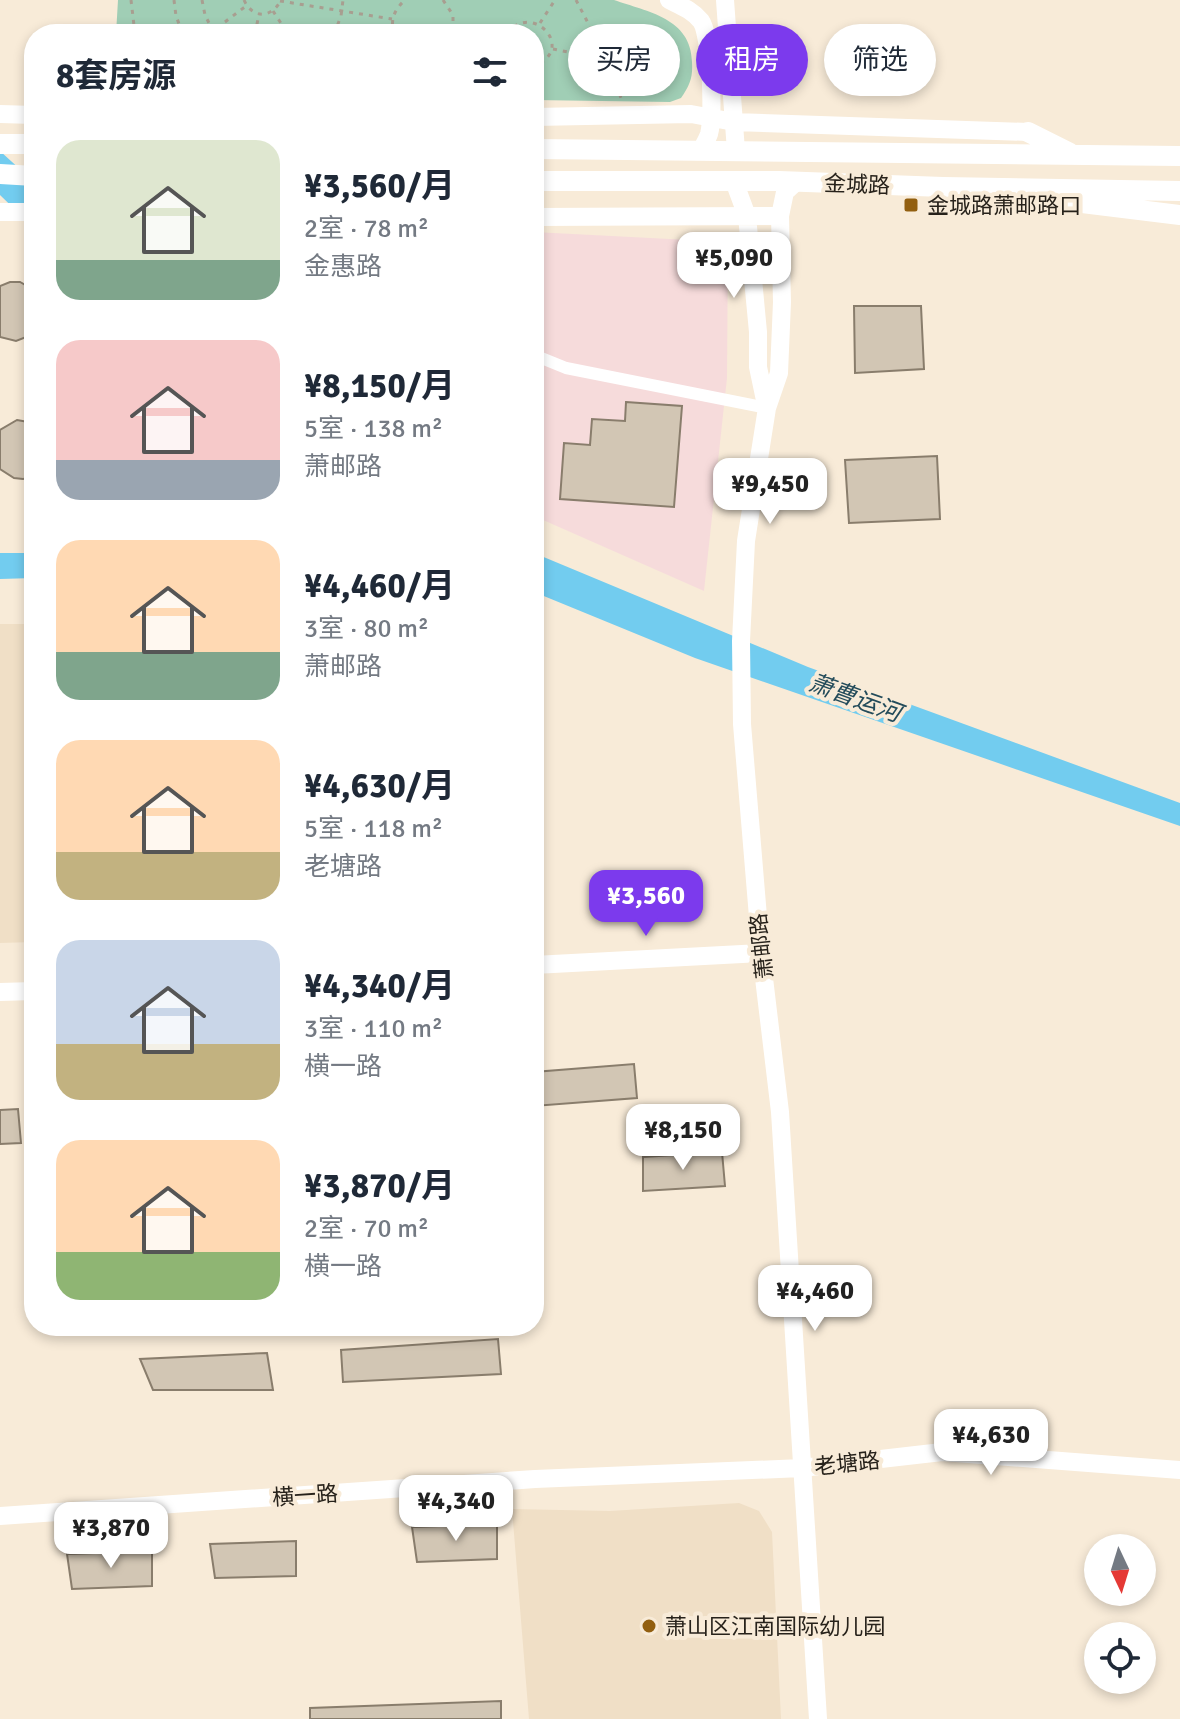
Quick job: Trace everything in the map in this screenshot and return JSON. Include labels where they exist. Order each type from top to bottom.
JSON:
[{"type":"main road","points":[[669,0],[690,10],[703,24],[711,85],[711,118],[709,135],[701,151]]},
{"type":"main road","points":[[725,0],[736,151]]},
{"type":"main road","points":[[0,114],[24,115]]},
{"type":"main road","points":[[544,117],[691,114],[734,122],[1028,132],[1074,155]]},
{"type":"main road","points":[[0,144],[24,144]]},
{"type":"main road","name":"金城路","points":[[544,149],[1180,156]]},
{"type":"main road","points":[[0,174],[24,175]]},
{"type":"main road","name":"金城路","points":[[544,181],[797,181],[1180,191]]},
{"type":"main road","points":[[734,181],[747,216],[758,332],[758,367],[767,408]]},
{"type":"main road","name":"萧邮路","points":[[797,181],[785,192],[780,216],[782,302],[779,373],[767,408],[746,541],[741,641],[742,703],[761,953],[780,1112],[818,1719]]},
{"type":"main road","points":[[943,187],[1180,215]]},
{"type":"main road","points":[[0,212],[24,212]]},
{"type":"main road","points":[[544,217],[780,216]]},
{"type":"main road","points":[[544,964],[761,953]]},
{"type":"main road","points":[[0,992],[24,991]]},
{"type":"main road","name":"老塘路","points":[[802,1468],[942,1452],[1180,1470]]},
{"type":"main road","name":"横一路","points":[[0,1516],[535,1479],[802,1468]]},
{"type":"street","points":[[544,359],[566,368],[767,408]]},
{"type":"path","points":[[131,0],[134,24]]},
{"type":"path","points":[[174,0],[179,24]]},
{"type":"path","points":[[202,0],[208,24]]},
{"type":"path","points":[[244,0],[246,6],[259,14],[273,11],[280,0],[392,19]]},
{"type":"path","points":[[337,24],[343,0]]},
{"type":"path","points":[[393,24],[396,10],[405,0]]},
{"type":"path","points":[[443,0],[453,15],[454,24]]},
{"type":"path","points":[[516,24],[525,20],[540,23],[555,0]]},
{"type":"path","points":[[576,0],[589,24]]},
{"type":"path","points":[[222,24],[246,6]]},
{"type":"path","points":[[273,11],[281,24]]},
{"type":"path","points":[[257,24],[259,14]]},
{"type":"path","points":[[544,27],[550,34],[552,49],[544,61]]},
{"type":"path","points":[[552,49],[568,52]]},
{"type":"path","points":[[620,96],[631,115]]},
{"type":"shaded area","points":[[544,233],[728,242],[727,378],[704,591],[544,520]]},
{"type":"shaded area","points":[[0,624],[24,624],[24,942],[0,943]]},
{"type":"shaded area","name":"萧山区江南国际幼儿园","points":[[739,1503],[759,1511],[772,1532],[781,1719],[529,1719],[512,1509],[610,1511]]},
{"type":"green space","points":[[118,0],[614,0],[653,13],[673,24],[568,24],[568,96],[680,96],[680,30],[690,47],[692,72],[689,85],[681,98],[670,102],[544,100],[544,24],[117,24]]},
{"type":"water","points":[[0,151],[24,173],[24,218],[0,195]]},
{"type":"water","points":[[0,553],[24,553],[24,578],[0,579]]},
{"type":"water","name":"萧曹运河","points":[[544,557],[808,667],[1180,803],[1180,826],[695,658],[544,596]]},
{"type":"building","points":[[10,282],[24,284],[24,338],[16,341],[0,337],[0,286]]},
{"type":"building","points":[[854,306],[921,306],[924,369],[855,373]]},
{"type":"building","points":[[626,402],[682,406],[674,507],[560,499],[564,443],[590,445],[592,419],[625,421]]},
{"type":"building","points":[[17,420],[24,421],[24,479],[14,478],[0,469],[0,430]]},
{"type":"building","points":[[937,456],[940,519],[849,523],[845,460]]},
{"type":"building","points":[[634,1064],[637,1098],[544,1105],[544,1071]]},
{"type":"building","points":[[18,1109],[21,1143],[0,1144],[0,1110]]},
{"type":"building","points":[[722,1152],[725,1186],[643,1191],[643,1157]]},
{"type":"building","points":[[498,1339],[501,1374],[343,1382],[341,1350]]},
{"type":"building","points":[[267,1353],[273,1390],[153,1390],[140,1359]]},
{"type":"building","points":[[497,1524],[497,1559],[417,1562],[412,1527]]},
{"type":"building","points":[[296,1541],[296,1576],[215,1578],[210,1544]]},
{"type":"building","points":[[152,1551],[152,1586],[72,1589],[67,1554]]},
{"type":"building","points":[[501,1701],[501,1719],[310,1719],[310,1708]]},
{"type":"place","name":"金城路萧邮路口","points":[[911,205]]},
{"type":"place","name":"萧山区江南国际幼儿园","points":[[649,1626]]}]
